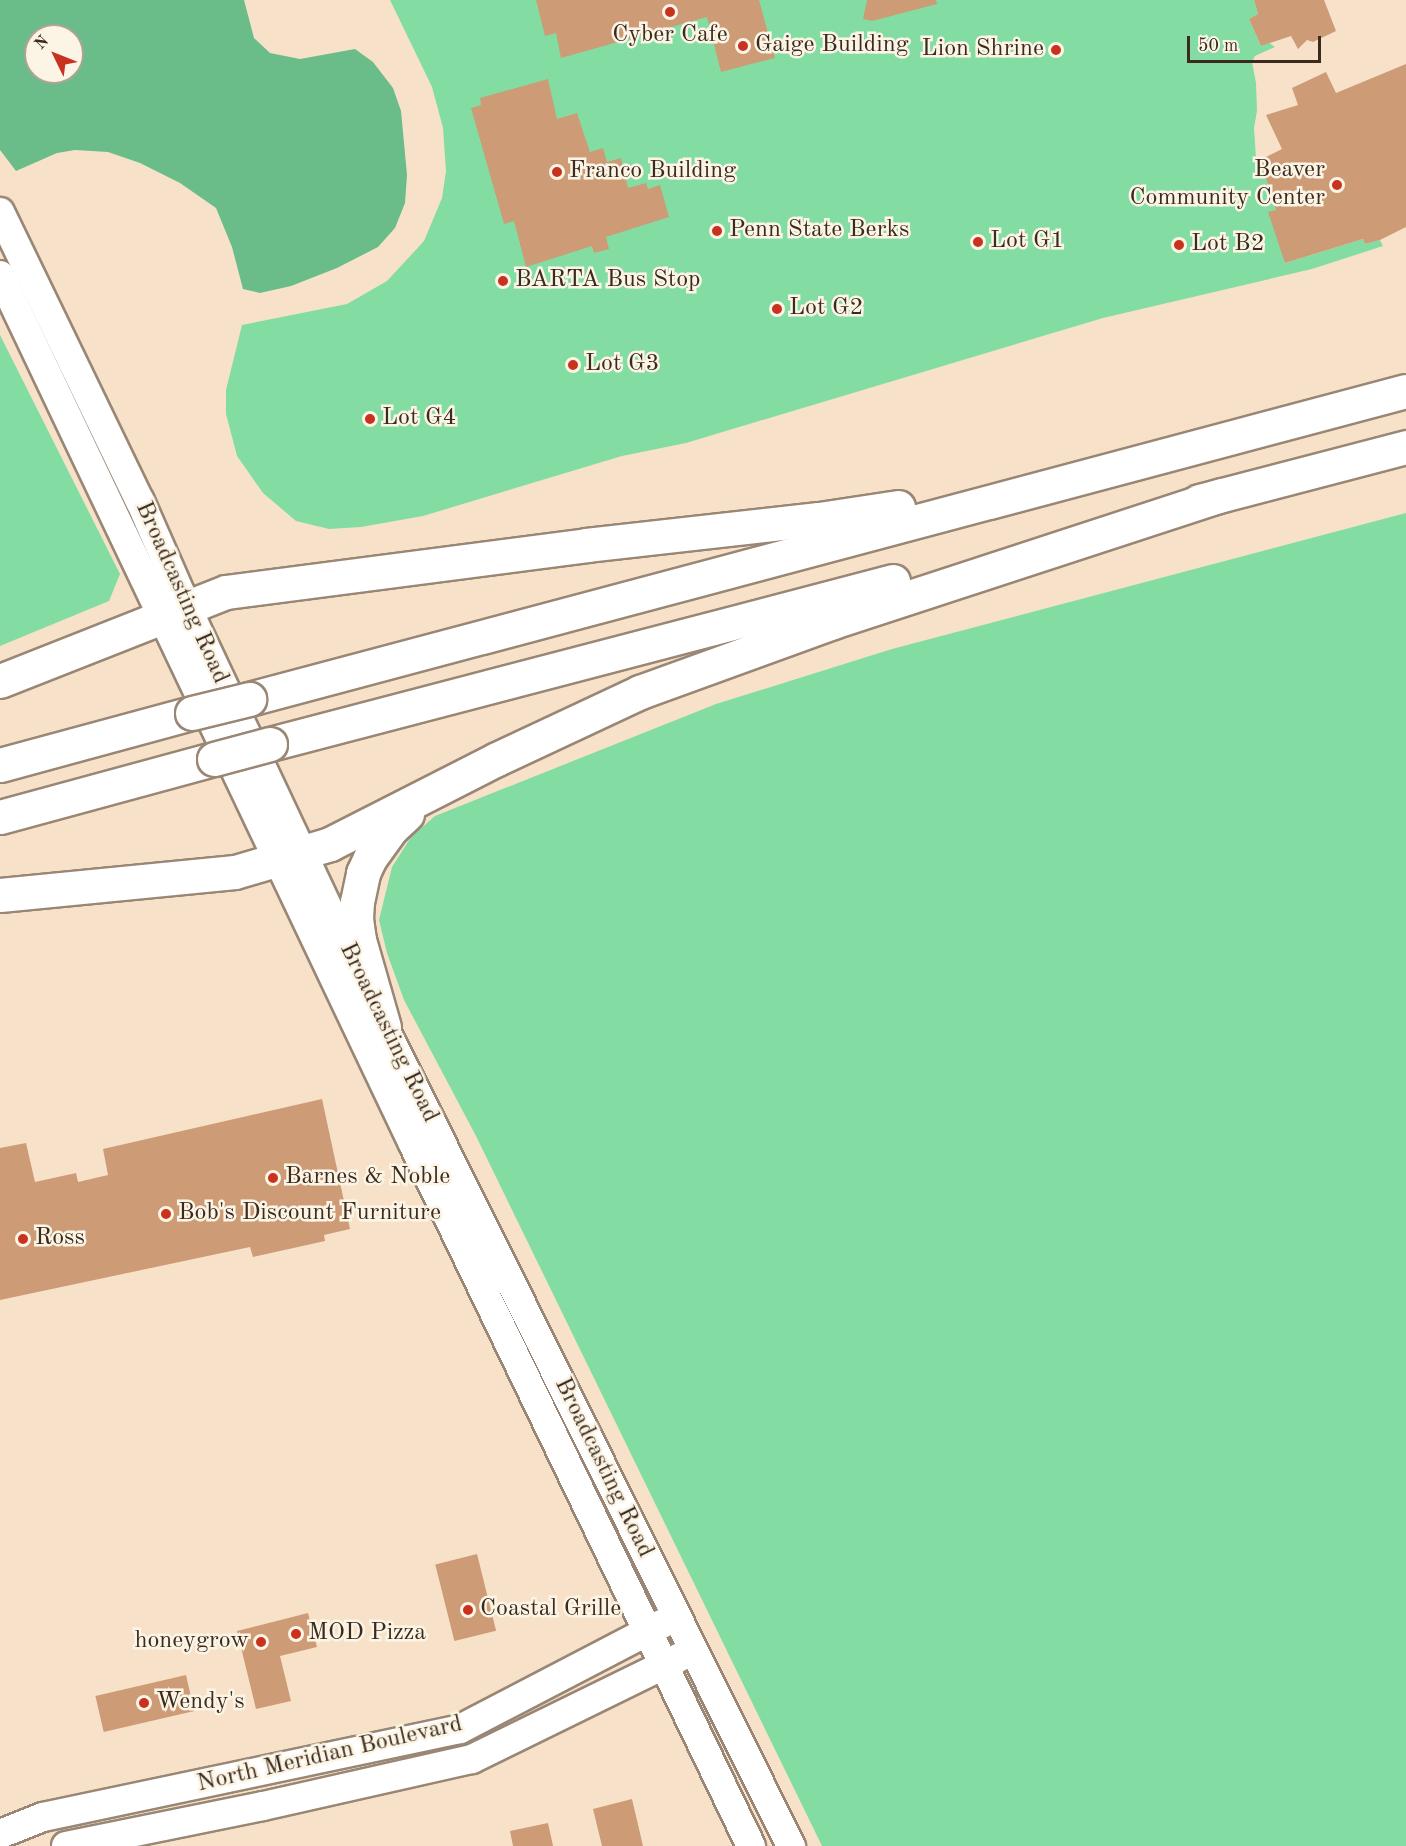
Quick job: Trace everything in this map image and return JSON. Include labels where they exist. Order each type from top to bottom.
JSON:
[{"type":"highway","points":[[0,765],[1406,391]]},
{"type":"highway","points":[[0,817],[270,744],[1406,447]]},
{"type":"highway","points":[[0,681],[226,592],[586,545],[819,519],[1101,472]]},
{"type":"highway","points":[[0,895],[235,872],[330,844],[497,759],[640,692],[833,622],[1221,495]]},
{"type":"highway","points":[[384,1027],[359,940],[356,919],[359,889],[363,873],[378,846],[403,817],[429,794]]},
{"type":"main road","name":"Broadcasting Road","points":[[0,212],[140,501],[174,611]]},
{"type":"main road","name":"Broadcasting Road","points":[[0,275],[174,611],[290,856],[646,1632],[751,1846]]},
{"type":"main road","name":"Broadcasting Road","points":[[290,856],[384,1027],[791,1846]]},
{"type":"main road","name":"North Meridian Boulevard","points":[[0,1834],[43,1817],[459,1729],[676,1617]]},
{"type":"main road","name":"North Meridian Boulevard","points":[[66,1846],[263,1806],[472,1759],[693,1650]]},
{"type":"green space","points":[[0,0],[244,0],[254,38],[270,53],[300,59],[355,49],[373,62],[393,88],[401,111],[407,175],[405,203],[395,228],[378,247],[337,268],[291,286],[260,293],[243,289],[232,247],[216,208],[180,183],[140,163],[108,152],[75,150],[57,153],[16,171],[0,150]]},
{"type":"green space","points":[[390,0],[1254,0],[1258,14],[1249,19],[1261,46],[1268,42],[1275,47],[1255,56],[1252,62],[1256,83],[1257,111],[1254,128],[1256,158],[1260,160],[1276,210],[1285,263],[1363,239],[1365,244],[1380,240],[1383,246],[1312,269],[1103,318],[686,443],[622,456],[423,516],[361,527],[329,529],[296,521],[263,493],[237,456],[226,414],[226,390],[242,325],[347,304],[387,281],[424,241],[442,198],[446,171],[443,128],[432,87]]},
{"type":"green space","points":[[0,335],[120,574],[109,601],[0,646]]},
{"type":"green space","points":[[1406,513],[1406,1846],[822,1846],[476,1136],[404,1000],[387,953],[379,920],[392,867],[411,837],[435,816],[716,704],[892,649]]},
{"type":"building","name":"Gaige Building","points":[[536,0],[759,0],[775,58],[721,72],[707,17],[561,58],[556,33],[545,36]]},
{"type":"building","points":[[867,0],[936,0],[937,4],[872,21],[863,19]]},
{"type":"building","points":[[1254,0],[1324,0],[1336,31],[1313,42],[1307,40],[1298,49],[1291,36],[1261,46],[1249,19],[1258,14]]},
{"type":"building","name":"Beaver Community Center","points":[[1406,64],[1406,227],[1380,240],[1365,244],[1363,239],[1285,263],[1268,212],[1276,210],[1260,160],[1282,149],[1266,115],[1298,105],[1292,88],[1326,72],[1336,93]]},
{"type":"building","name":"Franco Building","points":[[548,79],[557,119],[577,113],[590,152],[603,148],[607,162],[621,158],[628,188],[646,183],[648,189],[660,185],[669,217],[606,237],[609,249],[594,253],[592,246],[526,267],[514,221],[504,224],[471,108],[481,105],[480,98]]},
{"type":"building","points":[[322,1099],[350,1229],[324,1235],[325,1241],[253,1257],[250,1247],[0,1300],[0,1148],[26,1143],[35,1182],[76,1173],[78,1182],[108,1175],[103,1149]]},
{"type":"building","points":[[477,1554],[496,1631],[454,1641],[435,1564]]},
{"type":"building","points":[[308,1613],[317,1647],[280,1656],[291,1701],[256,1709],[237,1631]]},
{"type":"building","name":"Wendy's","points":[[186,1675],[194,1711],[104,1732],[95,1696]]},
{"type":"building","points":[[632,1799],[643,1846],[602,1846],[593,1809]]},
{"type":"building","points":[[548,1823],[553,1846],[513,1846],[510,1831]]},
{"type":"place","name":"Cyber Cafe","points":[[670,12]]},
{"type":"place","name":"Gaige Building","points":[[743,46]]},
{"type":"place","name":"Lion Shrine","points":[[1056,50]]},
{"type":"place","name":"Franco Building","points":[[557,172]]},
{"type":"place","name":"Beaver Community Center","points":[[1337,185]]},
{"type":"place","name":"Penn State Berks","points":[[717,231]]},
{"type":"place","name":"Lot G1","points":[[978,242]]},
{"type":"place","name":"Lot B2","points":[[1179,245]]},
{"type":"place","name":"BARTA Bus Stop","points":[[503,281]]},
{"type":"place","name":"Lot G2","points":[[777,309]]},
{"type":"place","name":"Lot G3","points":[[573,365]]},
{"type":"place","name":"Lot G4","points":[[370,419]]},
{"type":"place","name":"Barnes & Noble","points":[[273,1178]]},
{"type":"place","name":"Bob's Discount Furniture","points":[[166,1214]]},
{"type":"place","name":"Ross","points":[[23,1239]]},
{"type":"place","name":"Coastal Grille","points":[[468,1610]]},
{"type":"place","name":"MOD Pizza","points":[[296,1634]]},
{"type":"place","name":"honeygrow","points":[[261,1642]]},
{"type":"place","name":"Wendy's","points":[[144,1703]]}]
